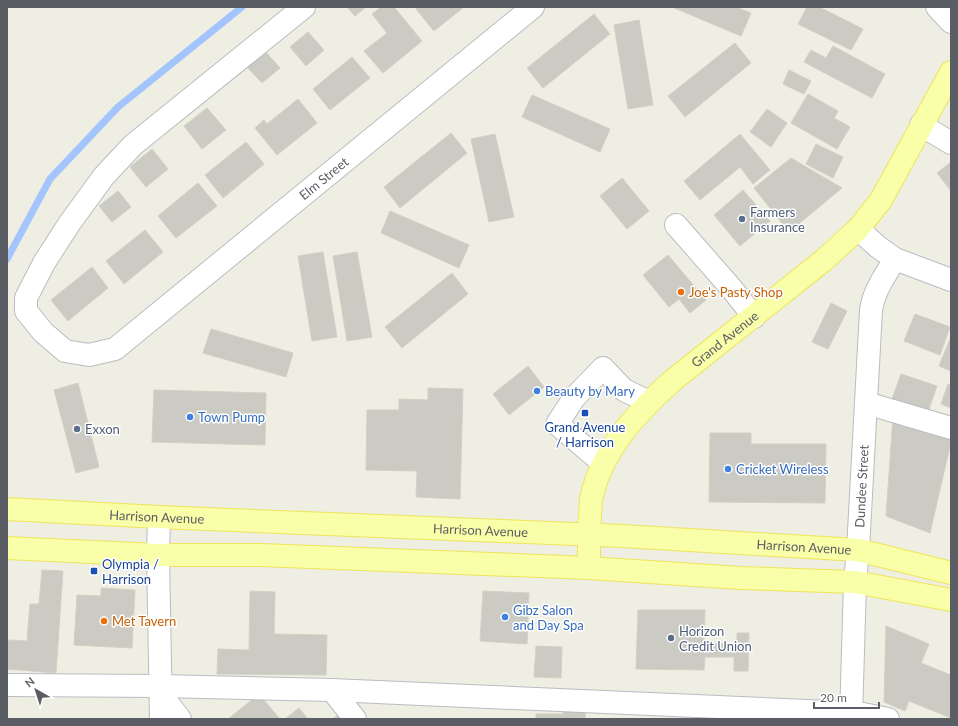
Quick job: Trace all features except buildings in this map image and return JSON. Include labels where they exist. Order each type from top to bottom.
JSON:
[{"type":"main road","name":"Grand Avenue","points":[[588,568],[592,495],[603,463],[622,432],[649,402],[672,382],[824,260],[858,229],[881,200],[951,72]]},
{"type":"main road","name":"Harrison Avenue","points":[[7,509],[159,517],[589,535],[858,550],[951,573]]},
{"type":"main road","points":[[7,548],[158,555],[261,556],[588,568],[741,578],[855,582],[951,600]]},
{"type":"street","name":"Elm Street","points":[[304,7],[133,145],[104,176],[69,224],[44,263],[26,298],[26,311],[43,332],[65,351],[89,355],[115,349],[533,7]]},
{"type":"street","points":[[937,7],[951,22]]},
{"type":"street","points":[[921,125],[951,143]]},
{"type":"street","points":[[676,225],[732,289],[754,317]]},
{"type":"street","points":[[858,229],[878,247],[895,259],[951,280]]},
{"type":"street","name":"Dundee Street","points":[[852,716],[855,582],[873,298],[895,259]]},
{"type":"street","points":[[603,463],[557,424],[574,398],[603,368],[624,390],[649,402]]},
{"type":"street","points":[[866,403],[951,428]]},
{"type":"street","points":[[159,517],[158,555],[161,719]]},
{"type":"street","points":[[7,685],[160,690],[332,690],[852,716],[863,714],[888,719]]},
{"type":"street","points":[[160,690],[180,719]]},
{"type":"street","points":[[332,690],[355,719]]},
{"type":"waterway","points":[[7,259],[50,179],[118,107],[242,7]]},
{"type":"place","name":"Farmers Insurance","points":[[742,219]]},
{"type":"place","name":"Joe's Pasty Shop","points":[[681,292]]},
{"type":"place","name":"Beauty by Mary","points":[[537,391]]},
{"type":"place","name":"Grand Avenue / Harrison","points":[[585,413]]},
{"type":"place","name":"Town Pump","points":[[190,417]]},
{"type":"place","name":"Exxon","points":[[77,429]]},
{"type":"place","name":"Cricket Wireless","points":[[728,469]]},
{"type":"place","name":"Olympia / Harrison","points":[[94,571]]},
{"type":"place","name":"Gibz Salon and Day Spa","points":[[505,617]]},
{"type":"place","name":"Met Tavern","points":[[104,621]]},
{"type":"place","name":"Horizon Credit Union","points":[[671,638]]}]
